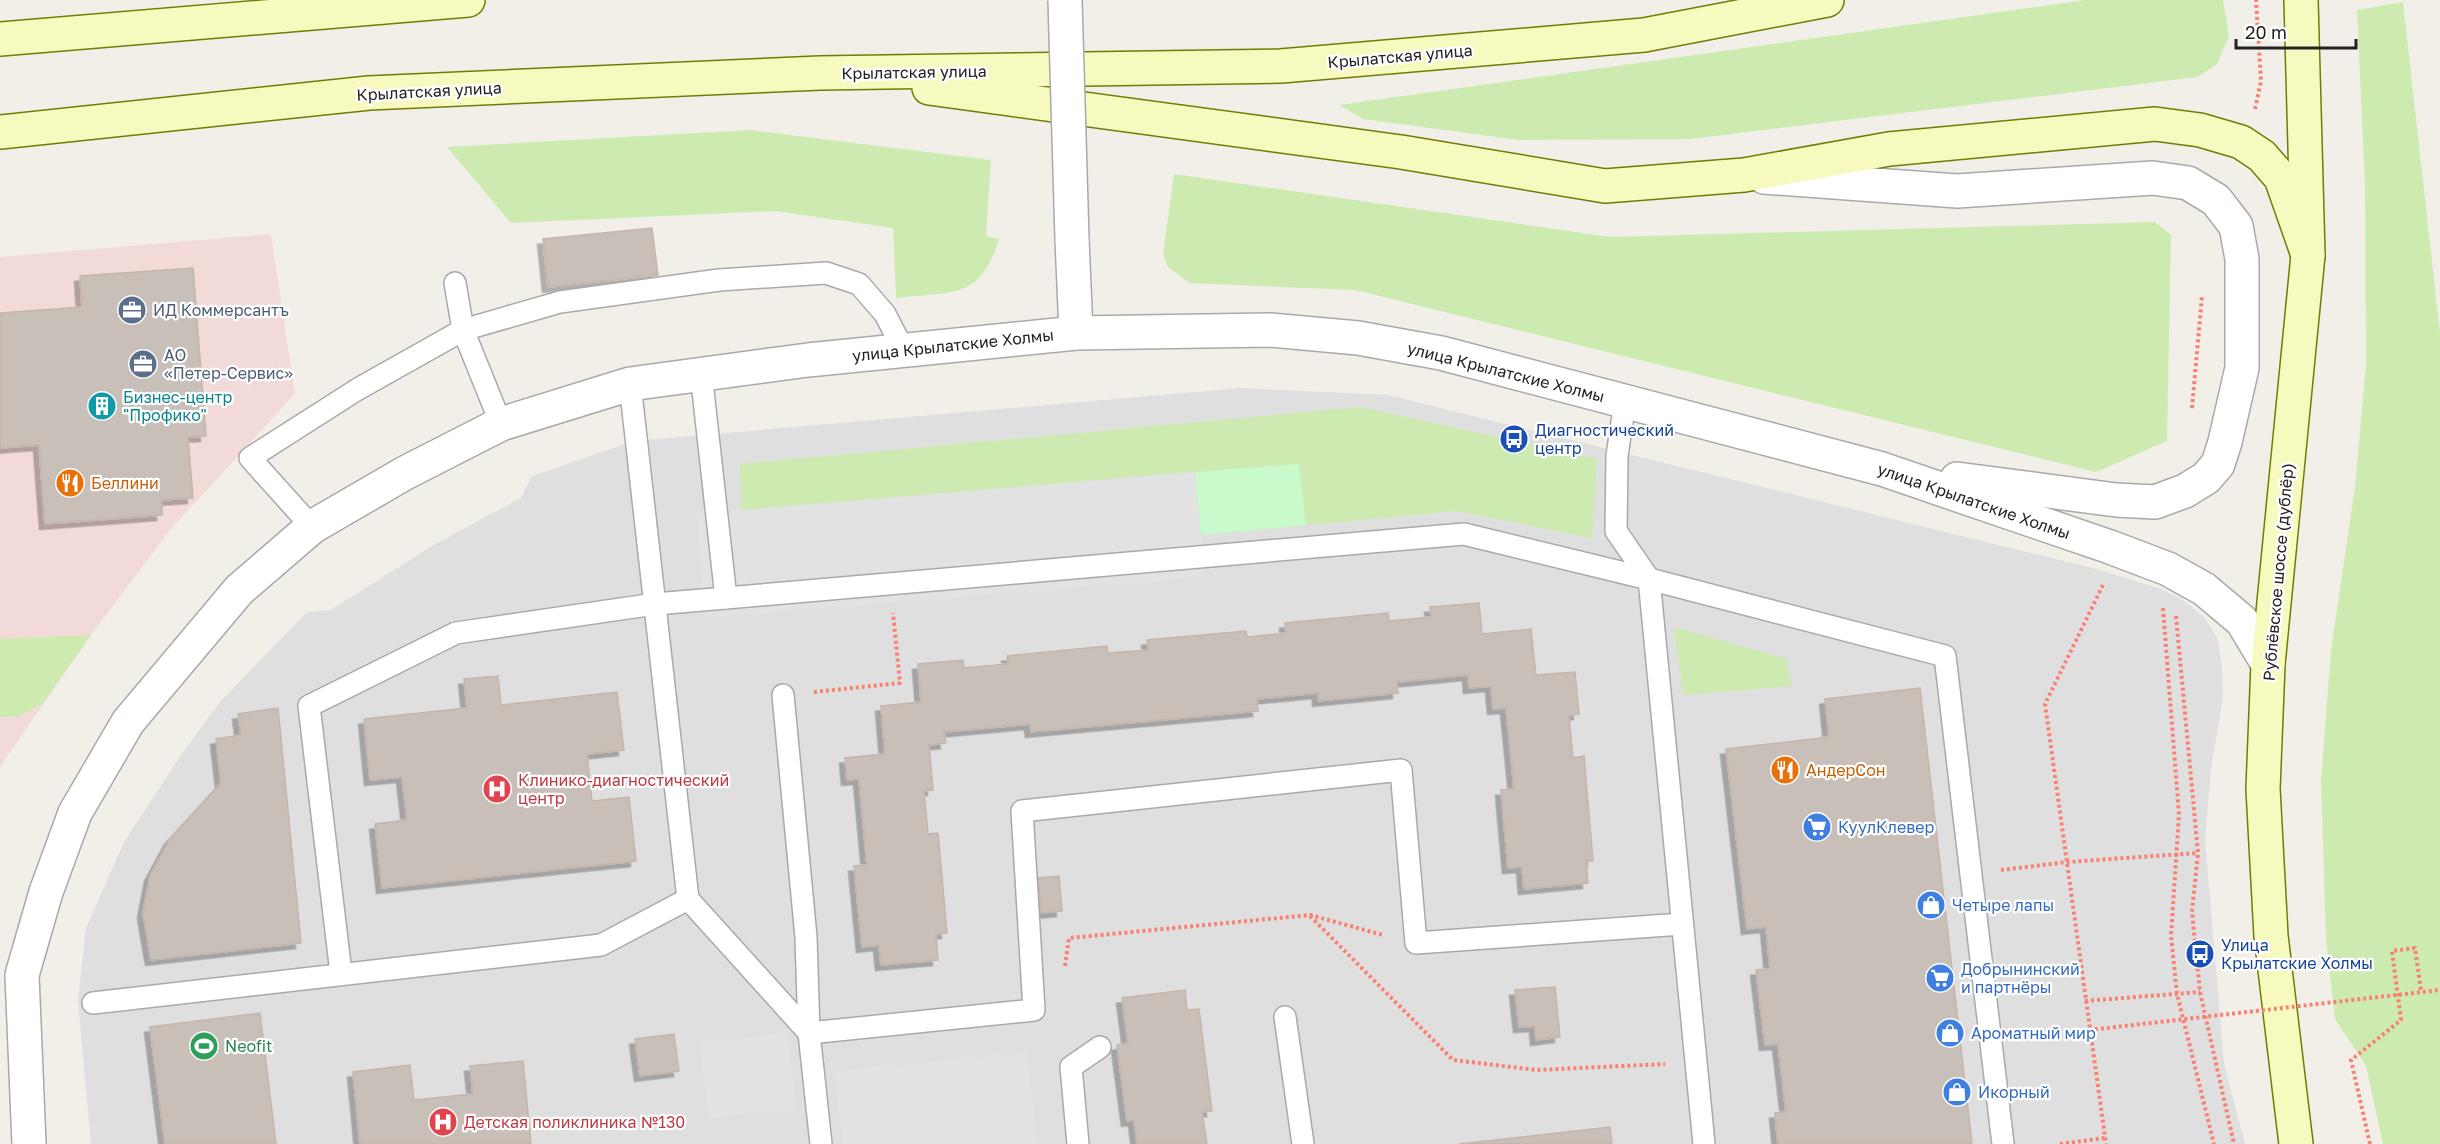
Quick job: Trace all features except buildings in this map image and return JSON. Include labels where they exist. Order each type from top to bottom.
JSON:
[{"type":"main road","points":[[0,39],[468,0]]},
{"type":"main road","name":"Крылатская улица","points":[[0,132],[369,93],[820,73],[1281,66],[1644,35],[1827,0]]},
{"type":"main road","name":"Рублёвское шоссе (дублёр)","points":[[2296,1144],[2271,936],[2263,789],[2268,664],[2308,255],[2301,0]]},
{"type":"main road","points":[[820,73],[1401,152],[1605,186],[1744,175],[1901,148],[2155,124],[2200,130],[2241,142],[2262,156],[2282,178],[2308,255]]},
{"type":"street","points":[[1065,0],[1076,333]]},
{"type":"street","points":[[1744,175],[1957,191],[2153,178],[2188,183],[2216,200],[2236,226],[2242,259],[2242,369],[2225,442],[2217,464],[2206,478],[2185,491],[2155,502],[2116,500],[1882,469]]},
{"type":"street","name":"улица Крылатские Холмы","points":[[29,1144],[22,975],[46,892],[75,813],[128,722],[239,590],[312,526],[405,473],[501,424],[630,384],[701,373],[903,349],[1076,333],[1270,330],[1358,338],[1441,352],[1882,469],[2168,569],[2204,590],[2242,621],[2268,664]]},
{"type":"lane","points":[[312,526],[250,458],[358,389],[464,330],[560,302],[719,280],[826,273],[859,284],[885,314],[903,349]]},
{"type":"lane","points":[[454,283],[464,330],[501,424]]},
{"type":"lane","points":[[701,373],[726,598]]},
{"type":"lane","points":[[630,384],[688,899],[809,1033]]},
{"type":"lane","points":[[1625,402],[1617,456],[1616,531],[1649,579],[1704,1144]]},
{"type":"lane","points":[[341,973],[309,706],[456,633],[655,604],[1464,534],[1649,579],[1945,656],[2003,1144]]},
{"type":"lane","points":[[783,695],[806,937],[809,1033],[821,1144]]},
{"type":"lane","points":[[809,1033],[1034,1010],[1022,811],[1401,770],[1416,944],[1682,924]]},
{"type":"lane","points":[[93,1003],[601,945],[688,899]]},
{"type":"lane","points":[[1286,1017],[1303,1144]]},
{"type":"lane","points":[[1078,1144],[1071,1067],[1100,1047]]},
{"type":"path","points":[[2252,120],[2261,81],[2256,0]]},
{"type":"path","points":[[2191,420],[2203,289]]},
{"type":"path","points":[[783,695],[900,683],[890,584]]},
{"type":"path","points":[[2103,585],[2045,704],[2106,1144]]},
{"type":"path","points":[[2170,606],[2163,602],[2179,815],[2171,936],[2177,993],[2214,1144]]},
{"type":"path","points":[[2176,610],[2198,853],[2192,912],[2200,992],[2235,1144]]},
{"type":"path","points":[[1971,874],[2067,862],[2198,853]]},
{"type":"path","points":[[1064,970],[1069,938],[1310,915],[1416,944]]},
{"type":"path","points":[[1310,915],[1453,1060],[1537,1070],[1696,1063]]},
{"type":"path","points":[[2370,1144],[2351,1060],[2401,1020],[2392,951],[2415,948],[2421,992]]},
{"type":"path","points":[[2089,1030],[2440,990]]},
{"type":"path","points":[[2085,1001],[2200,992]]},
{"type":"path","points":[[2060,1144],[2105,1138]]},
{"type":"shaded area","points":[[271,234],[295,394],[170,530],[91,635],[0,767],[0,257]]},
{"type":"shaded area","points":[[1241,388],[1388,395],[2100,570],[2161,589],[2183,600],[2204,617],[2217,638],[2222,665],[2223,697],[2211,768],[2205,840],[2224,1064],[2245,1144],[91,1144],[78,1000],[86,928],[124,842],[177,761],[219,703],[307,612],[331,610],[435,544],[521,498],[532,476],[634,441]]},
{"type":"shaded area","points":[[1195,472],[1205,577],[705,618],[696,514]]},
{"type":"shaded area","points":[[788,1033],[796,1109],[708,1118],[700,1042]]},
{"type":"shaded area","points":[[1027,1052],[1037,1144],[842,1144],[835,1071]]},
{"type":"green space","points":[[2085,0],[2223,0],[2229,36],[2217,64],[2198,77],[1690,139],[1519,140],[1363,119],[1339,105]]},
{"type":"green space","points":[[2403,2],[2440,334],[2440,1144],[2383,1144],[2366,1066],[2335,1019],[2326,941],[2321,780],[2331,650],[2355,487],[2366,364],[2365,186],[2357,10]]},
{"type":"green space","points":[[751,130],[991,160],[986,236],[999,239],[983,273],[973,283],[948,293],[896,298],[893,228],[775,211],[511,223],[447,147]]},
{"type":"green space","points":[[1174,174],[1610,237],[2155,222],[2171,235],[2167,441],[2096,472],[1355,290],[1189,283],[1168,267],[1163,254]]},
{"type":"green space","points":[[1361,407],[1597,459],[1592,538],[1457,511],[1201,535],[1195,472],[742,510],[740,464]]},
{"type":"green space","points":[[1299,464],[1306,525],[1201,535],[1195,472]]},
{"type":"green space","points":[[1674,627],[1787,659],[1791,686],[1683,695]]},
{"type":"green space","points":[[91,635],[42,704],[20,716],[0,717],[0,639]]},
{"type":"place","name":"ИД Коммерсантъ","points":[[132,310]]},
{"type":"place","name":"АО «Петер-Сервис»","points":[[143,364]]},
{"type":"place","name":"Бизнес-центр \"Профико\"","points":[[102,406]]},
{"type":"place","name":"Диагностический центр","points":[[1514,439]]},
{"type":"place","name":"Беллини","points":[[70,483]]},
{"type":"place","name":"АндерСон","points":[[1785,770]]},
{"type":"place","name":"Клинико-диагностический центр","points":[[497,789]]},
{"type":"place","name":"КуулКлевер","points":[[1817,827]]},
{"type":"place","name":"Четыре лапы","points":[[1931,905]]},
{"type":"place","name":"Улица Крылатские Холмы","points":[[2200,954]]},
{"type":"place","name":"Добрынинский и партнёры","points":[[1940,978]]},
{"type":"place","name":"Ароматный мир","points":[[1950,1033]]},
{"type":"place","name":"Neofit","points":[[204,1046]]},
{"type":"place","name":"Икорный","points":[[1957,1092]]},
{"type":"place","name":"Детская поликлиника №130","points":[[443,1122]]}]
